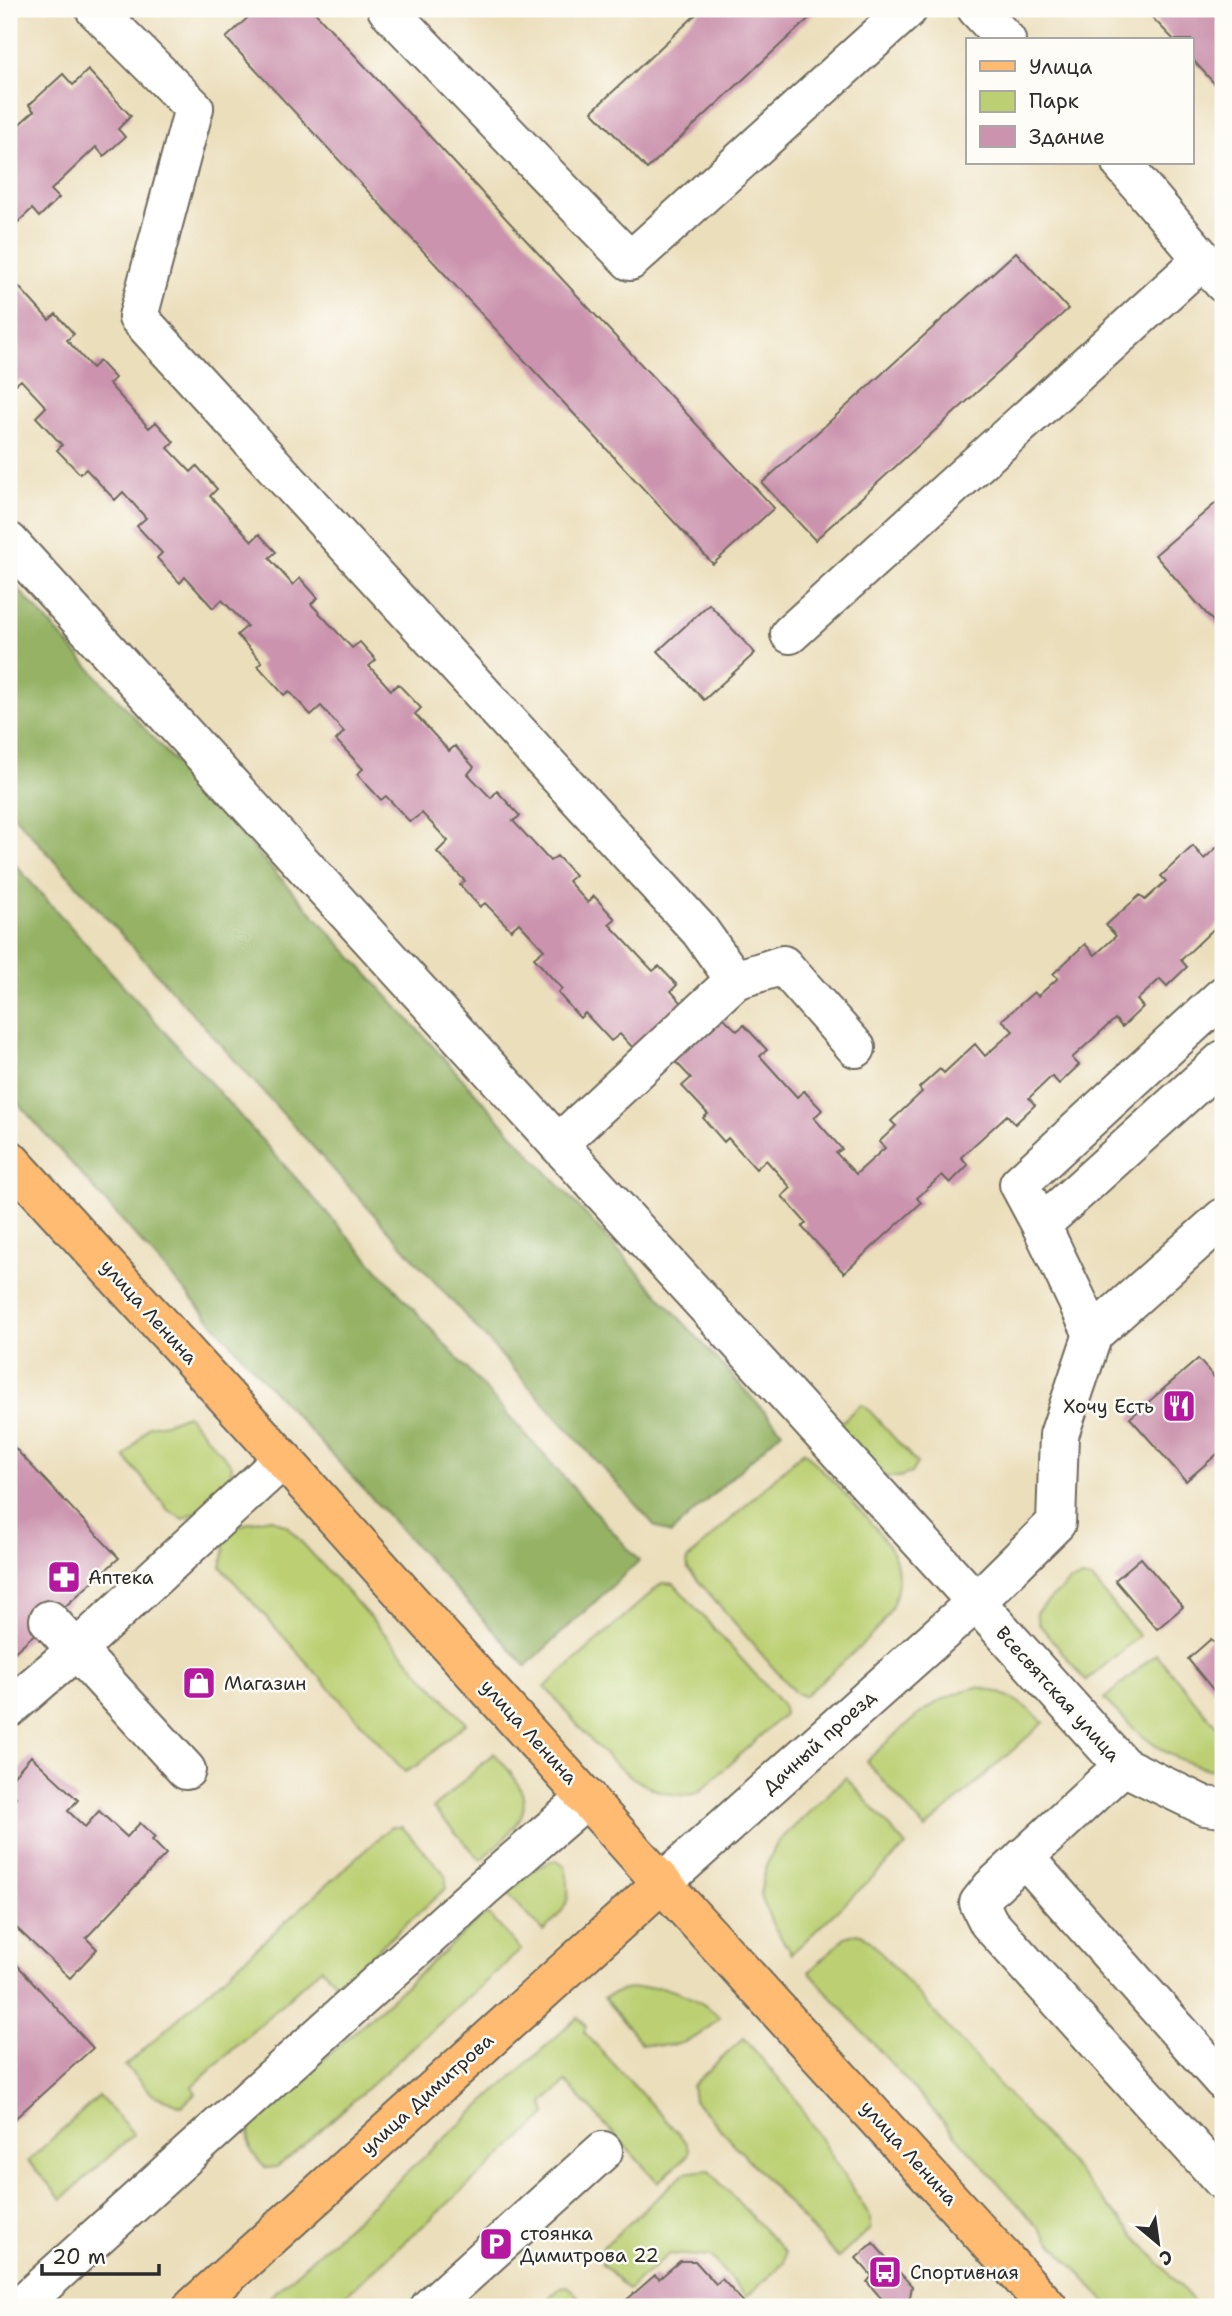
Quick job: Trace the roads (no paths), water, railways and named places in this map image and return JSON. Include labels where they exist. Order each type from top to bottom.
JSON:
[{"type":"main road","name":"улица Ленина","points":[[9,1159],[1048,2307]]},
{"type":"main road","name":"улица Димитрова","points":[[193,2307],[662,1883]]},
{"type":"street","points":[[95,9],[194,108],[138,317],[700,931],[735,980]]},
{"type":"street","points":[[387,9],[630,261],[908,9]]},
{"type":"street","points":[[977,9],[1004,38]]},
{"type":"street","points":[[790,634],[1213,271],[1122,164]]},
{"type":"street","name":"Всесвятская улица","points":[[9,542],[1123,1766],[1205,1806],[1223,1808]]},
{"type":"street","points":[[558,1144],[735,980],[783,965],[856,1048]]},
{"type":"street","points":[[1093,1334],[1019,1184],[1223,996]]},
{"type":"street","points":[[1041,1225],[1223,1060]]},
{"type":"street","points":[[976,1602],[1056,1523],[1059,1435],[1093,1334],[1223,1218]]},
{"type":"street","points":[[9,1708],[76,1650],[283,1459]]},
{"type":"street","name":"Дачный проезд","points":[[662,1883],[976,1602]]},
{"type":"street","points":[[49,1620],[186,1770]]},
{"type":"street","points":[[1123,1766],[991,1888],[979,1903],[989,1923],[1223,2180]]},
{"type":"street","points":[[19,2307],[587,1798]]},
{"type":"street","points":[[1024,1857],[1223,2081]]},
{"type":"street","points":[[430,2307],[603,2151]]},
{"type":"place","name":"Хочу Есть","points":[[1179,1406]]},
{"type":"place","name":"Аптека","points":[[64,1577]]},
{"type":"place","name":"Магазин","points":[[199,1683]]},
{"type":"place","name":"стоянка Димитрова 22","points":[[496,2244]]},
{"type":"place","name":"Спортивная","points":[[885,2272]]}]
